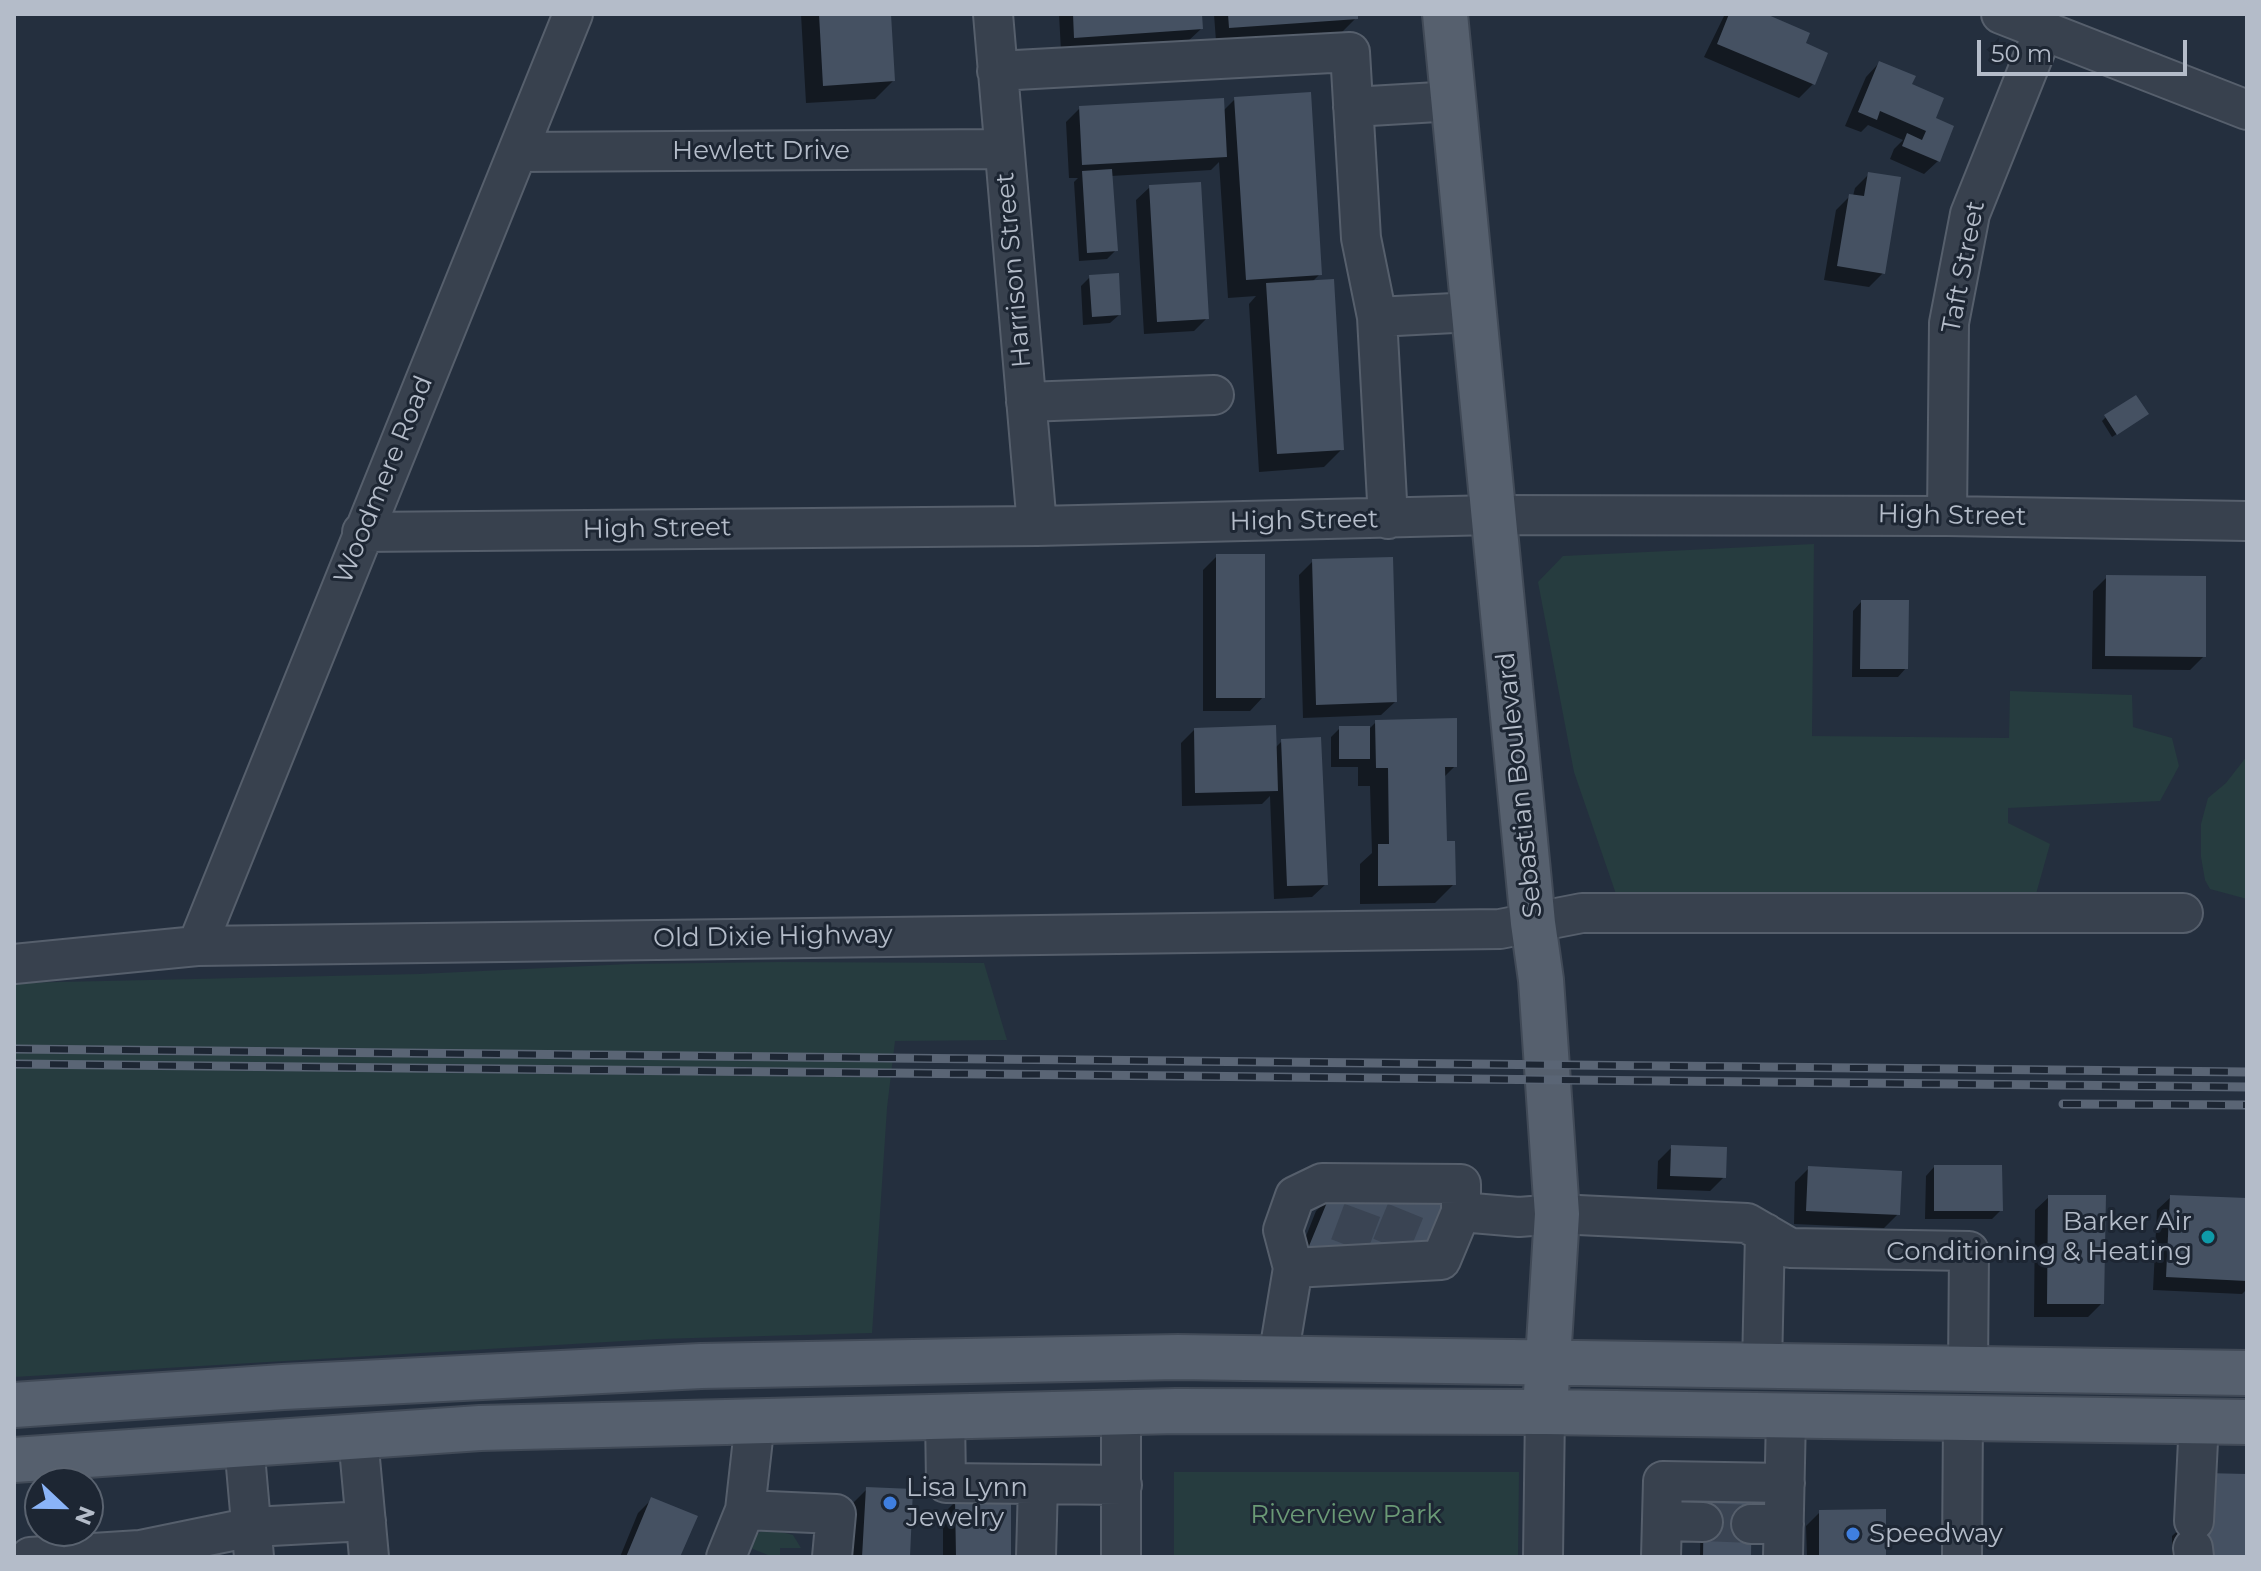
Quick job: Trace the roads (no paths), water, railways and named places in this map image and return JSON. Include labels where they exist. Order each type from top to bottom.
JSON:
[{"type":"main road","name":"Sebastian Boulevard","points":[[1445,14],[1541,980],[1557,1214],[1545,1412]]},
{"type":"main road","points":[[14,1405],[701,1366],[1178,1357],[2247,1373]]},
{"type":"main road","points":[[758,1420],[788,1389],[833,1363]]},
{"type":"main road","points":[[655,1423],[685,1401],[695,1386],[701,1366]]},
{"type":"main road","points":[[14,1427],[99,1420],[158,1396]]},
{"type":"main road","points":[[14,1460],[480,1428],[1121,1412],[1545,1412],[2247,1422]]},
{"type":"street","name":"Woodmere Road","points":[[197,946],[573,14]]},
{"type":"street","name":"Harrison Street","points":[[993,14],[1037,526]]},
{"type":"street","points":[[2001,14],[2247,110]]},
{"type":"street","name":"Taft Street","points":[[1947,516],[1949,323],[1970,214],[2043,32]]},
{"type":"street","points":[[997,71],[1350,52],[1361,238],[1377,317],[1388,519]]},
{"type":"street","points":[[1353,107],[1454,101]]},
{"type":"street","name":"Hewlett Drive","points":[[519,152],[1003,149]]},
{"type":"street","points":[[1377,317],[1473,312]]},
{"type":"street","points":[[1026,402],[1214,395]]},
{"type":"street","name":"High Street","points":[[362,532],[1037,526],[1493,515],[1947,516],[2247,521]]},
{"type":"street","name":"Old Dixie Highway","points":[[14,964],[197,946],[1500,929],[1582,913],[2183,913]]},
{"type":"street","points":[[1278,1358],[1293,1268],[1283,1230],[1295,1196],[1322,1183],[1416,1190],[1461,1184],[1461,1212],[1441,1260],[1388,1254],[1344,1255],[1293,1268]]},
{"type":"street","points":[[1461,1212],[1519,1217],[1557,1214],[1747,1223],[1790,1248],[1969,1251],[1968,1370]]},
{"type":"street","points":[[1762,1366],[1765,1233]]},
{"type":"street","points":[[1121,1412],[1121,1557]]},
{"type":"street","name":"Sebastian Boulevard","points":[[1543,1557],[1545,1412]]},
{"type":"street","points":[[1773,1535],[1785,1483],[1786,1415]]},
{"type":"street","points":[[945,1416],[946,1483],[1122,1485]]},
{"type":"street","points":[[1962,1557],[1963,1417]]},
{"type":"street","points":[[726,1557],[745,1510],[758,1420]]},
{"type":"street","points":[[2194,1542],[2199,1421]]},
{"type":"street","points":[[30,1557],[253,1542],[367,1539],[358,1437]]},
{"type":"street","points":[[244,1444],[253,1542]]},
{"type":"street","points":[[1703,1522],[1661,1539],[1663,1481],[1785,1483]]},
{"type":"street","points":[[1036,1557],[1038,1484]]},
{"type":"street","points":[[745,1510],[836,1514],[832,1557]]},
{"type":"tunnel","points":[[1349,1246],[1368,1195]]},
{"type":"tunnel","points":[[1391,1246],[1412,1195]]},
{"type":"tunnel","points":[[1703,1522],[1751,1524]]},
{"type":"railway","points":[[14,1049],[2247,1072]]},
{"type":"railway","points":[[14,1064],[2247,1087]]},
{"type":"railway","points":[[2063,1104],[2247,1105]]},
{"type":"place","name":"Barker Air Conditioning & Heating","points":[[2208,1237]]},
{"type":"place","name":"Lisa Lynn Jewelry","points":[[890,1503]]},
{"type":"place","name":"Speedway","points":[[1853,1534]]},
{"type":"park label","name":"Riverview Park","points":[[1346,1515]]}]
